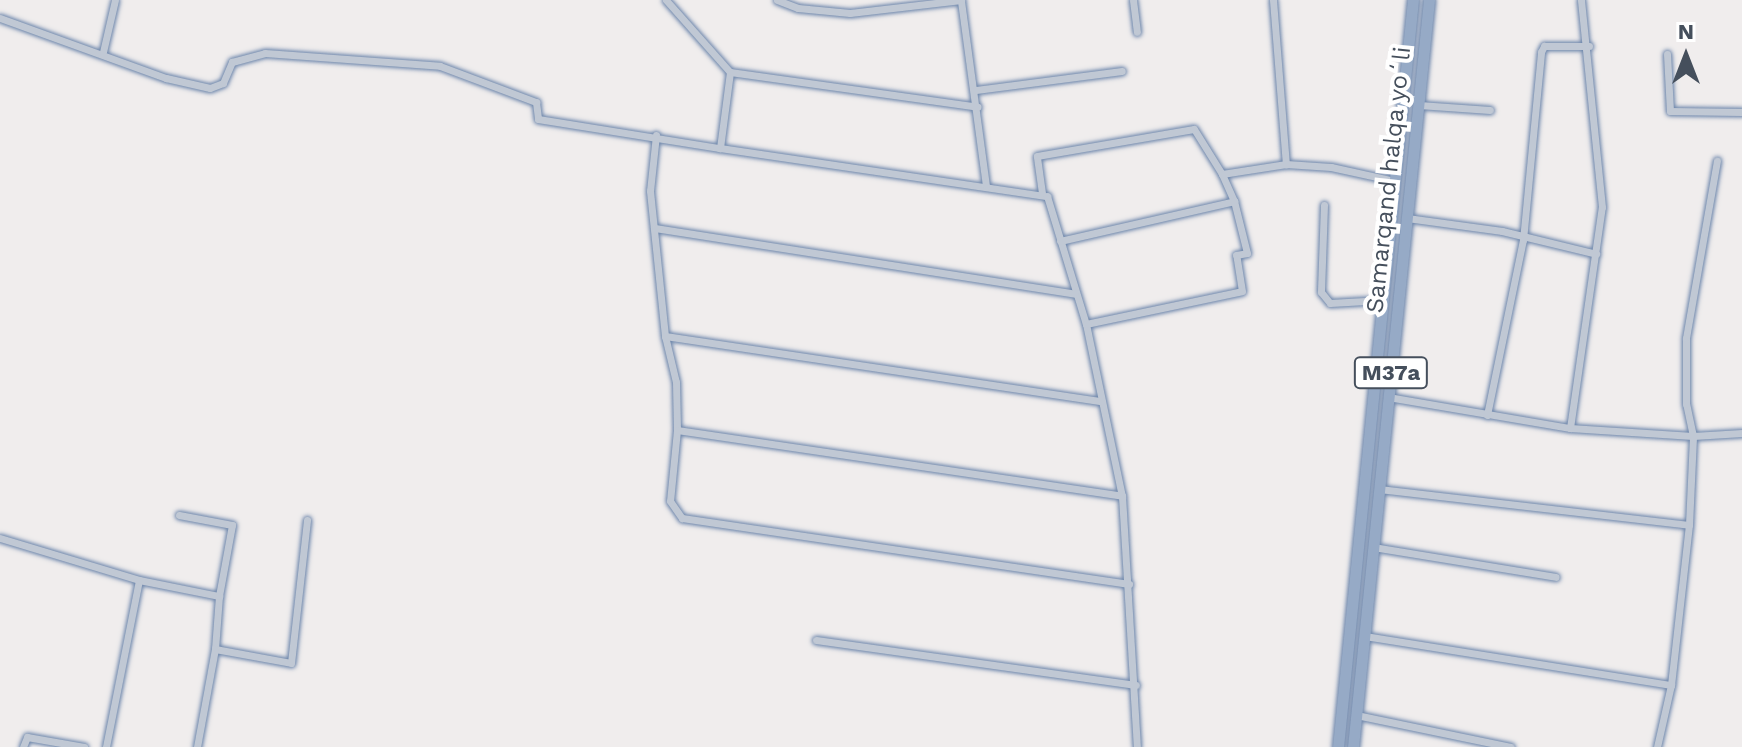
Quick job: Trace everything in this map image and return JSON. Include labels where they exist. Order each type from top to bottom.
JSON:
[{"type":"highway","name":"Samarqand halqa yoʻli","points":[[1338,747],[1413,0]]},
{"type":"highway","name":"Samarqand halqa yoʻli","points":[[1353,747],[1429,0]]},
{"type":"highway","points":[[1403,97],[1419,102]]},
{"type":"street","points":[[103,52],[115,0]]},
{"type":"street","points":[[666,0],[730,72],[978,107]]},
{"type":"street","points":[[777,0],[798,8],[850,13],[961,0],[976,90],[986,185]]},
{"type":"street","points":[[1133,0],[1137,32]]},
{"type":"street","points":[[1273,0],[1286,164]]},
{"type":"street","points":[[1570,428],[1602,207],[1589,46],[1581,0]]},
{"type":"street","points":[[0,18],[103,52],[166,78],[210,88],[223,83],[232,62],[265,53],[440,66],[536,102],[538,119],[1042,193]]},
{"type":"street","points":[[1487,415],[1523,240],[1541,52],[1544,46],[1589,46]]},
{"type":"street","points":[[1667,54],[1670,111],[1742,112]]},
{"type":"street","points":[[976,90],[1122,71]]},
{"type":"street","points":[[720,148],[730,72]]},
{"type":"street","points":[[1419,102],[1490,110]]},
{"type":"street","points":[[1086,324],[1242,291],[1236,255],[1247,253],[1234,201],[1222,174],[1194,129],[1037,156],[1042,193],[1086,324],[1122,496],[1136,685],[1137,747]]},
{"type":"street","points":[[656,135],[650,191],[665,336],[676,382],[677,430],[670,501],[682,518],[1129,584]]},
{"type":"street","points":[[1657,747],[1671,685],[1689,525],[1693,436],[1686,404],[1686,338],[1717,161]]},
{"type":"street","points":[[1222,174],[1286,164],[1331,167],[1395,181]]},
{"type":"street","points":[[1060,241],[1234,201]]},
{"type":"street","points":[[1324,205],[1321,292],[1330,303],[1383,300]]},
{"type":"street","points":[[1407,218],[1502,231],[1523,240],[1596,254]]},
{"type":"street","points":[[655,228],[1075,294]]},
{"type":"street","points":[[665,336],[1101,401]]},
{"type":"street","points":[[1388,397],[1570,428],[1693,436],[1742,433]]},
{"type":"street","points":[[677,430],[1122,496]]},
{"type":"street","points":[[1379,489],[1689,525]]},
{"type":"street","points":[[179,515],[232,525],[219,596],[215,649],[197,747]]},
{"type":"street","points":[[215,649],[291,663],[307,520]]},
{"type":"street","points":[[0,538],[139,580],[219,596]]},
{"type":"street","points":[[1373,547],[1556,577]]},
{"type":"street","points":[[106,747],[139,580]]},
{"type":"street","points":[[1365,636],[1671,685]]},
{"type":"street","points":[[816,640],[1136,685]]},
{"type":"street","points":[[1356,715],[1511,747]]},
{"type":"street","points":[[23,747],[27,737],[84,747]]}]
